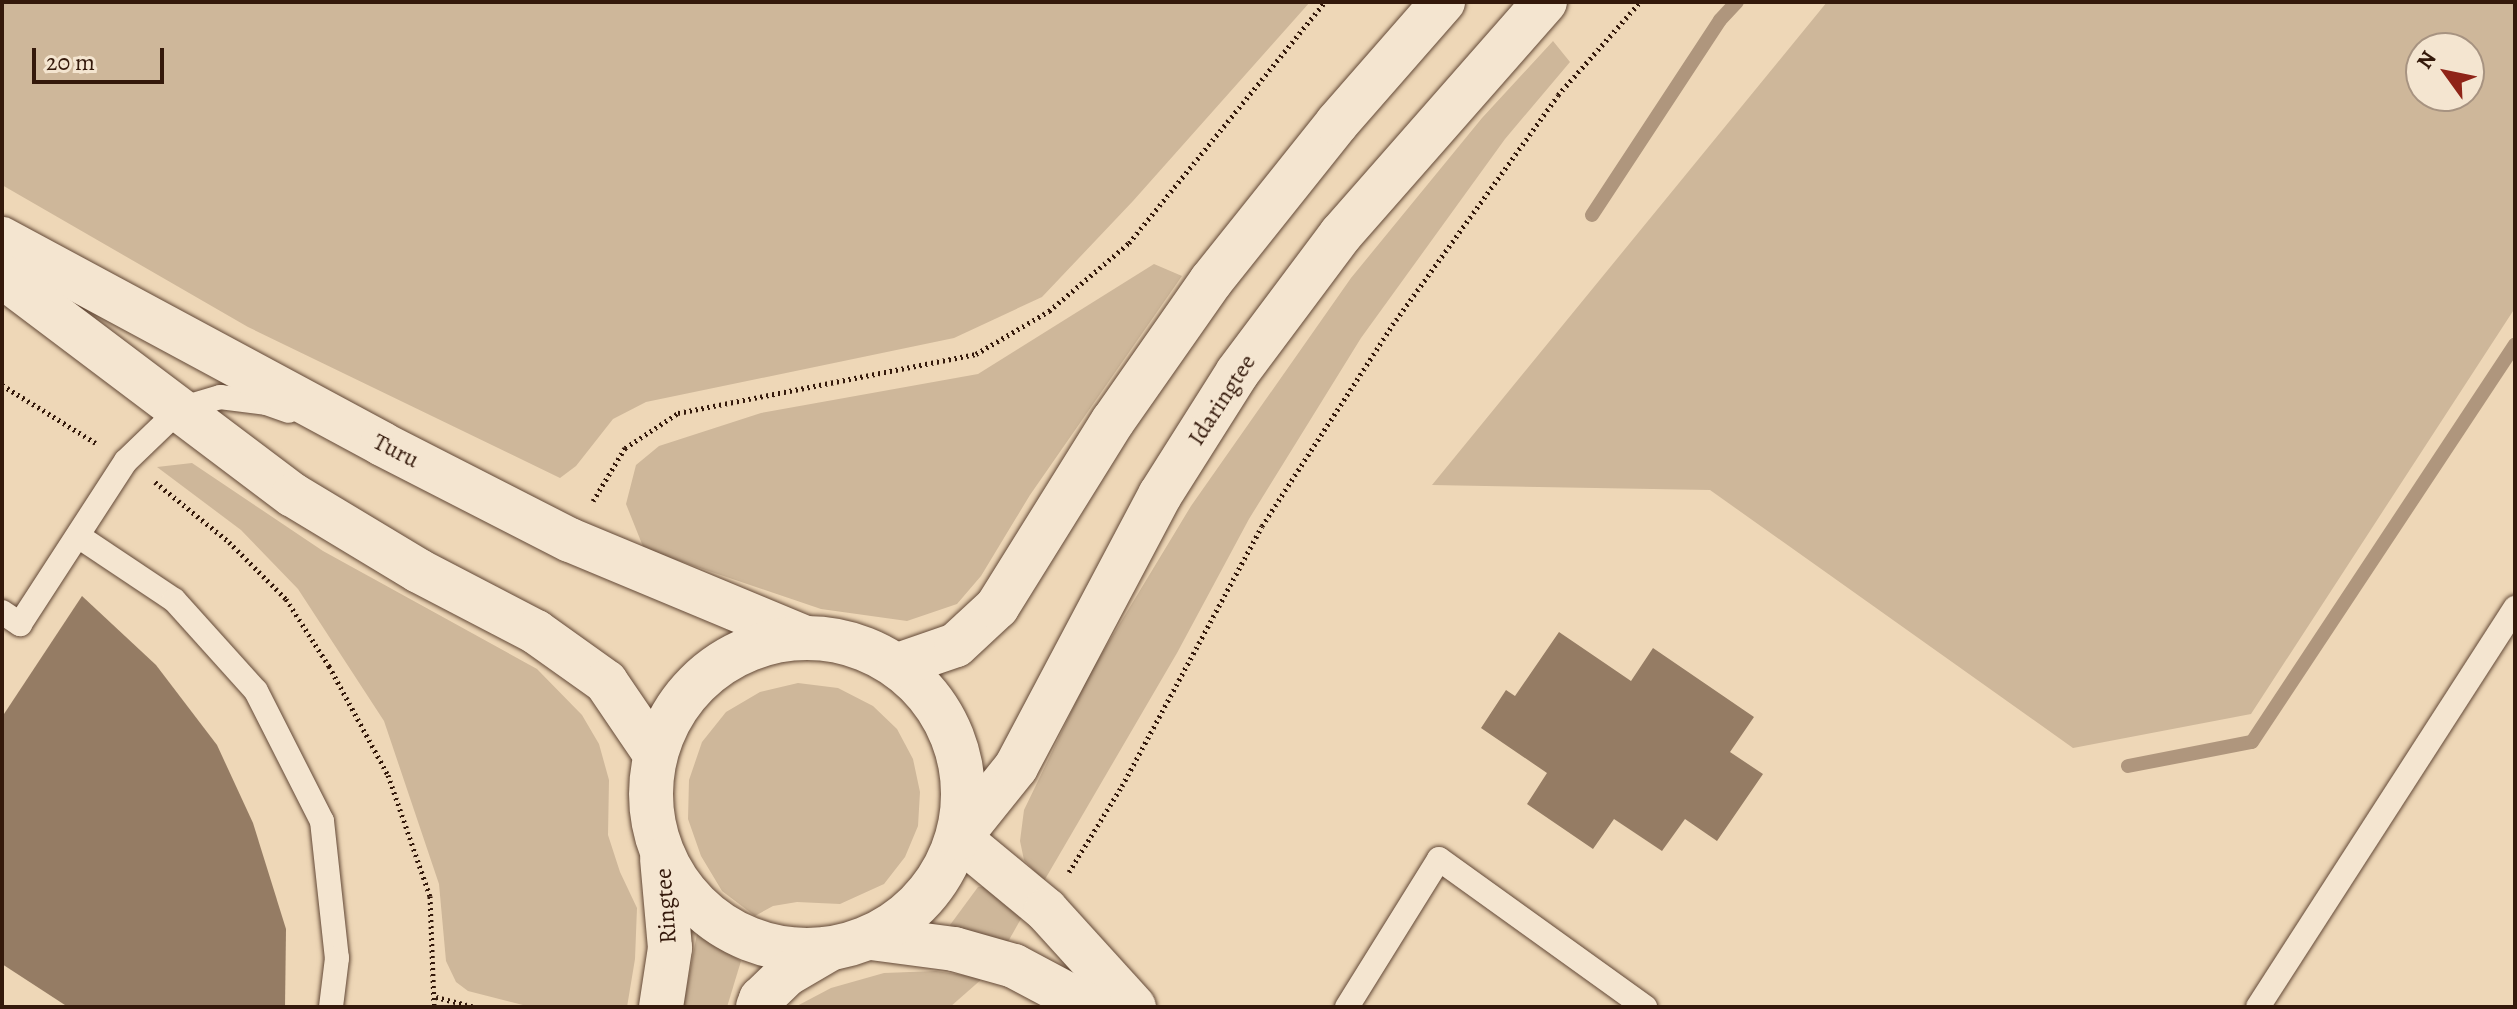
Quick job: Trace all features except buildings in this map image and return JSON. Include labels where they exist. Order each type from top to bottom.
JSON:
[{"type":"main road","points":[[898,665],[956,645],[997,607],[1113,421],[1211,281],[1337,123],[1443,2]]},
{"type":"main road","name":"Idaringtee","points":[[959,838],[1016,767],[1160,495],[1237,373],[1341,234],[1545,2]]},
{"type":"main road","name":"Turu","points":[[2,239],[382,444],[570,540],[803,637]]},
{"type":"main road","points":[[2,276],[293,495],[419,571],[536,632],[606,682],[655,754]]},
{"type":"main road","points":[[758,1007],[761,999],[787,974],[828,950],[871,938],[910,914],[940,879],[959,838],[965,790],[956,742],[933,699],[898,665],[869,649],[847,642],[803,637],[770,641],[738,653],[709,671],[685,694],[667,723],[655,754],[650,787],[653,821],[662,853],[689,897],[728,930],[776,948],[828,950]]},
{"type":"main road","points":[[959,838],[1046,910],[1134,1007]]},
{"type":"main road","name":"Ringtee","points":[[661,1007],[670,948],[662,853]]},
{"type":"main road","points":[[871,938],[954,949],[1014,966],[1091,1007]]},
{"type":"lane","points":[[2,612],[20,624],[126,461],[180,409],[220,397],[266,403],[382,444]]},
{"type":"lane","points":[[78,536],[174,600],[256,691],[322,821],[337,958],[331,1007]]},
{"type":"lane","points":[[2258,1007],[2515,608]]},
{"type":"lane","points":[[1347,1007],[1439,859],[1645,1007]]},
{"type":"path","points":[[570,540],[625,448],[678,413],[976,354],[1049,311],[1129,243],[1325,2]]},
{"type":"path","points":[[1046,910],[1122,786],[1262,526],[1388,333],[1558,95],[1640,2]]},
{"type":"path","points":[[2,385],[126,461],[248,561],[286,599],[329,666],[388,775],[430,896],[434,1007]]},
{"type":"path","points":[[436,997],[475,1007]]},
{"type":"shaded area","points":[[2,2],[1310,2],[1133,201],[1042,297],[954,338],[646,402],[613,419],[576,466],[560,478],[248,327],[2,185]]},
{"type":"shaded area","points":[[1827,2],[2515,2],[2515,308],[2251,714],[2073,748],[1710,490],[1432,485]]},
{"type":"shaded area","points":[[1553,41],[1570,62],[1505,139],[1361,338],[1249,519],[1177,653],[1044,881],[1024,860],[1020,841],[1024,810],[1090,673],[1191,506],[1351,278],[1482,118]]},
{"type":"shaded area","points":[[1154,264],[1182,276],[1030,495],[981,576],[957,604],[907,621],[821,609],[644,549],[626,504],[636,465],[659,446],[761,413],[978,374]]},
{"type":"shaded area","points":[[192,463],[323,551],[537,669],[582,715],[599,744],[609,780],[608,835],[620,872],[637,908],[635,959],[627,1007],[531,1007],[468,991],[456,982],[446,961],[439,884],[384,721],[298,589],[241,530],[157,467]]},
{"type":"shaded area","points":[[798,683],[838,688],[873,706],[897,729],[913,759],[920,792],[918,826],[905,857],[884,884],[840,904],[797,902],[773,906],[755,916],[722,891],[701,856],[688,819],[689,780],[702,742],[726,712],[760,692]]},
{"type":"shaded area","points":[[985,886],[1022,917],[1005,947],[955,934],[950,925],[978,887]]},
{"type":"shaded area","points":[[697,934],[741,961],[727,1007],[683,1007]]},
{"type":"shaded area","points":[[936,971],[983,978],[950,1007],[795,1007],[831,988],[884,973]]},
{"type":"waterway","points":[[1592,215],[1720,20],[1737,2]]},
{"type":"waterway","points":[[2128,766],[2252,742],[2515,344]]}]
